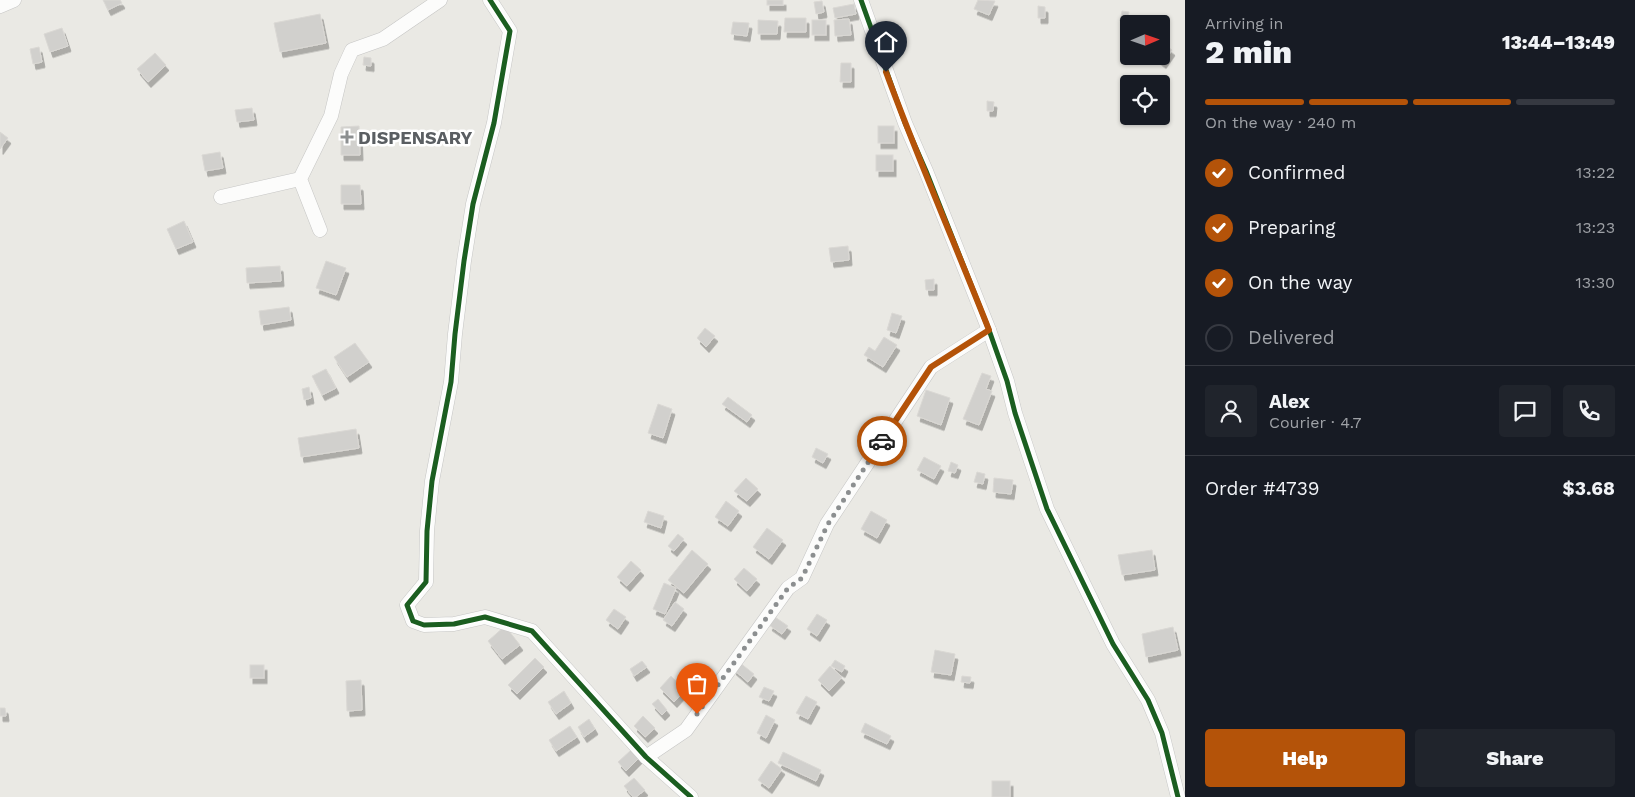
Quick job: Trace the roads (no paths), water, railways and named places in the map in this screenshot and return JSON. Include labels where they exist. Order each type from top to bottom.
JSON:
[{"type":"street","points":[[0,6],[14,0]]},
{"type":"street","points":[[320,230],[300,179],[331,116],[341,74],[352,50],[382,39],[440,0]]},
{"type":"street","points":[[490,0],[510,31],[494,123],[473,204],[464,261],[454,334],[451,382],[432,480],[427,532],[426,582],[407,605],[413,621],[424,625],[467,623],[486,618],[532,631],[646,757],[691,797]]},
{"type":"street","points":[[861,0],[905,123],[989,330],[1047,509],[1113,644],[1148,700],[1162,733],[1178,797]]},
{"type":"street","points":[[221,197],[300,179]]},
{"type":"street","points":[[646,757],[686,730],[788,588],[802,578],[828,524],[931,367],[989,330]]},
{"type":"place","name":"DISPENSARY","points":[[347,137]]}]
